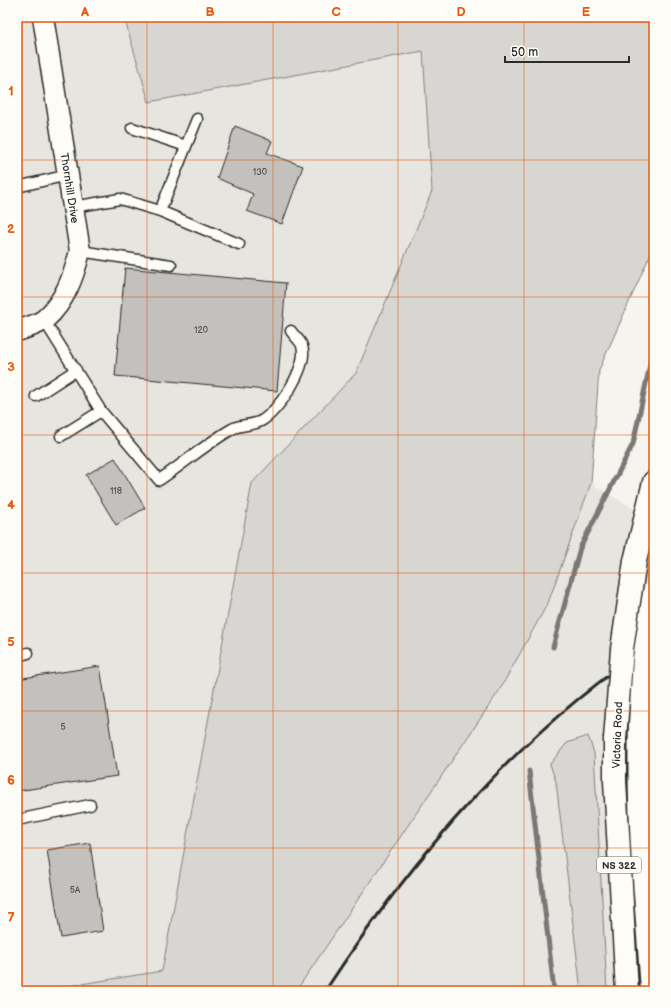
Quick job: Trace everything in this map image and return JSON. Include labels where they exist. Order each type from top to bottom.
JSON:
[{"type":"main road","name":"Victoria Road","points":[[627,991],[616,796],[616,739],[622,650],[635,561],[654,482]]},
{"type":"main road","name":"Victoria Road","points":[[652,991],[640,832],[638,775],[644,659],[654,593]]},
{"type":"street","name":"Thornhill Drive","points":[[17,331],[44,320],[57,305],[74,276],[80,251],[43,17]]},
{"type":"lane","points":[[160,210],[197,119]]},
{"type":"lane","points":[[132,128],[186,146]]},
{"type":"lane","points":[[17,187],[68,175]]},
{"type":"lane","points":[[73,207],[120,199],[160,210],[238,244]]},
{"type":"lane","points":[[80,251],[171,265]]},
{"type":"lane","points":[[44,320],[100,411],[159,480],[233,428],[261,421],[277,406],[293,385],[300,372],[302,346],[291,332]]},
{"type":"lane","points":[[36,396],[76,370]]},
{"type":"lane","points":[[61,436],[100,411]]},
{"type":"lane","points":[[17,656],[28,653]]},
{"type":"lane","points":[[17,820],[90,805]]},
{"type":"shaded area","points":[[17,17],[124,17],[149,102],[423,50],[432,191],[356,373],[252,483],[162,971],[51,989],[51,991],[17,991]]},
{"type":"shaded area","points":[[124,17],[654,17],[654,246],[599,370],[591,483],[548,603],[499,691],[296,991],[51,991],[50,989],[162,971],[252,483],[356,373],[432,191],[423,51],[149,102]]},
{"type":"shaded area","points":[[591,483],[654,521],[654,991],[296,991],[499,691],[548,603]]},
{"type":"shaded area","points":[[588,736],[594,753],[607,991],[581,991],[556,782],[550,764],[567,743]]},
{"type":"building","points":[[235,126],[272,141],[267,153],[303,166],[282,224],[247,211],[253,194],[217,178]]},
{"type":"building","points":[[125,268],[286,283],[277,391],[115,376]]},
{"type":"building","points":[[115,458],[145,508],[116,525],[86,475]]},
{"type":"building","points":[[100,666],[117,776],[17,791],[17,679]]},
{"type":"building","points":[[90,843],[103,931],[61,938],[47,850]]},
{"type":"waterway","points":[[553,647],[580,548],[633,444],[654,346]]},
{"type":"waterway","points":[[529,771],[554,991]]},
{"type":"railway","points":[[325,991],[359,941],[395,893],[432,845],[472,800],[514,757],[558,716],[605,678],[654,643]]}]
